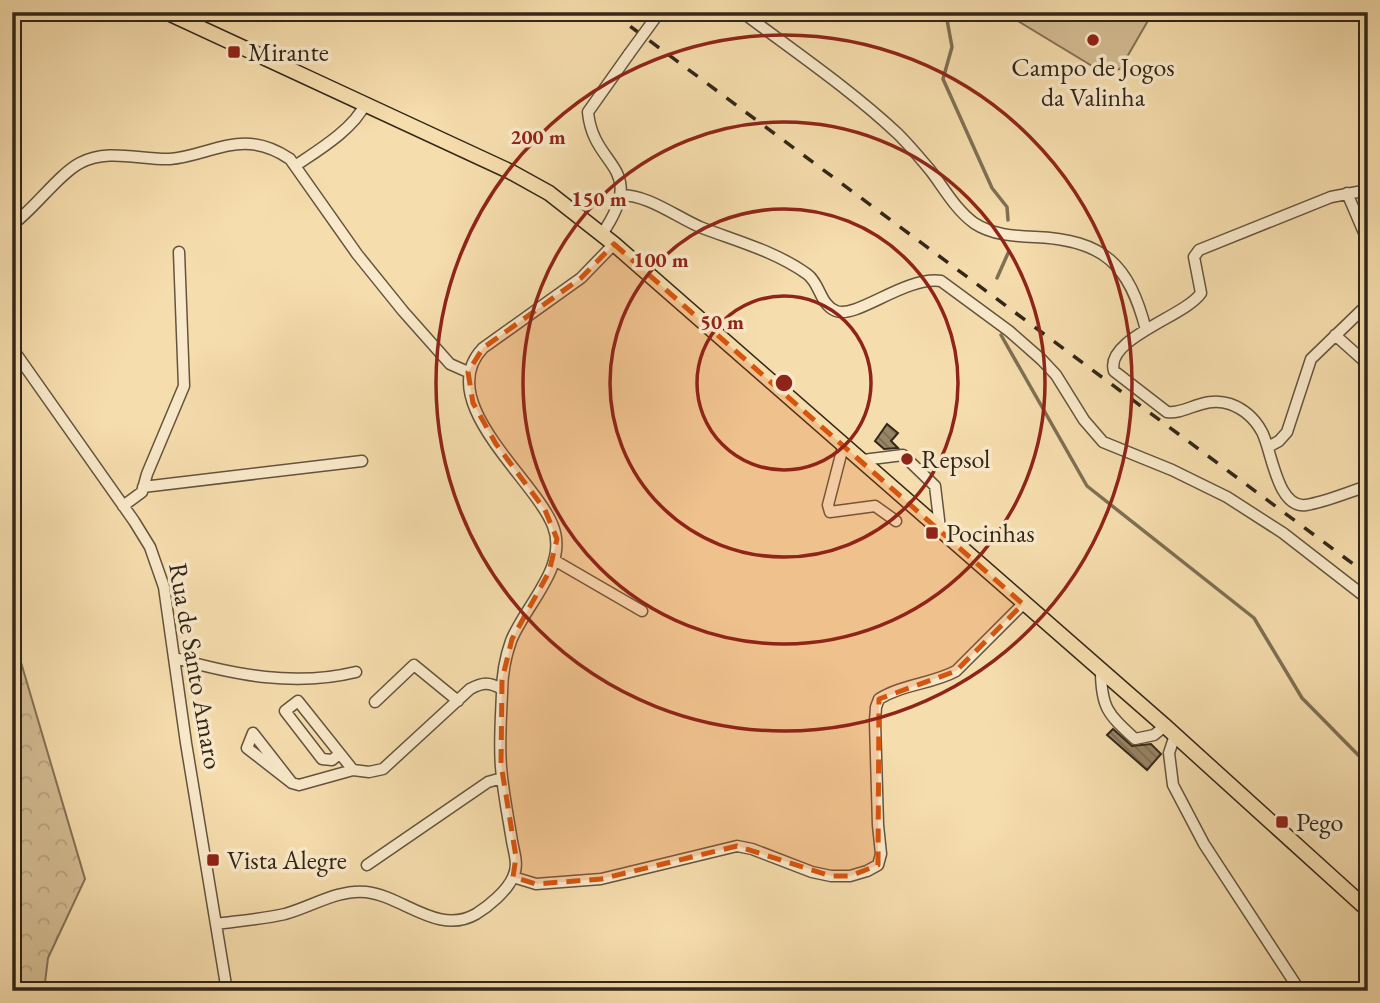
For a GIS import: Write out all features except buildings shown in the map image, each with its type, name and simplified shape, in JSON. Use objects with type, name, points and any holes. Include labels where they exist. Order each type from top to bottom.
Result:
[{"type":"main road","points":[[166,12],[511,172],[549,193],[614,244],[844,443],[1368,910]]},
{"type":"street","points":[[742,12],[846,90],[899,135],[963,214],[976,224],[990,231],[1012,236],[1056,238],[1095,248],[1114,263],[1133,290],[1146,330]]},
{"type":"street","points":[[602,234],[616,212],[621,195],[620,180],[589,123],[588,112],[658,15]]},
{"type":"street","points":[[295,166],[326,145],[362,111],[365,104]]},
{"type":"street","points":[[12,225],[74,166],[92,158],[122,155],[171,159],[249,144],[279,152],[295,166],[356,254],[403,311],[450,364],[468,372]]},
{"type":"street","points":[[1368,190],[1331,197],[1199,250],[1194,257],[1201,293],[1196,301],[1146,330],[1118,350],[1113,357],[1114,370],[1167,412],[1173,413],[1215,402],[1228,403],[1241,410],[1252,419],[1268,447],[1278,482],[1289,500],[1303,506],[1368,486]]},
{"type":"street","points":[[1347,193],[1368,242]]},
{"type":"street","points":[[621,195],[635,195],[701,227],[757,247],[803,271],[817,284],[830,308],[838,312],[849,312],[897,289],[917,283],[941,281],[1009,331],[1042,360],[1084,420],[1103,442],[1172,470],[1227,497],[1283,533],[1368,599]]},
{"type":"street","points":[[216,924],[286,913],[352,892],[367,892],[440,920],[456,921],[474,916],[486,907],[513,877],[516,857],[502,778],[502,689],[506,656],[512,639],[557,554],[557,539],[545,510],[487,430],[473,403],[468,372],[474,358],[483,348],[581,278],[614,244]]},
{"type":"street","points":[[123,506],[142,492],[184,386],[180,253]]},
{"type":"street","points":[[1268,447],[1279,441],[1287,432],[1311,359],[1368,304]]},
{"type":"street","points":[[1335,335],[1363,360],[1368,372]]},
{"type":"street","name":"Rua de Santo Amaro","points":[[12,348],[123,506],[150,547],[159,568],[176,658],[186,743],[227,991]]},
{"type":"street","points":[[844,443],[828,505],[830,512],[875,506],[896,521]]},
{"type":"street","points":[[863,460],[903,455],[935,486],[940,528]]},
{"type":"street","points":[[144,487],[362,461]]},
{"type":"street","points":[[554,560],[642,611]]},
{"type":"street","points":[[513,877],[536,884],[576,883],[631,873],[737,846],[813,872],[850,876],[867,871],[877,864],[881,854],[875,721],[879,699],[904,687],[944,678],[956,671],[1023,604]]},
{"type":"street","points":[[176,658],[214,670],[282,680],[319,679],[356,672]]},
{"type":"street","points":[[375,702],[414,665],[458,701]]},
{"type":"street","points":[[1101,670],[1101,695],[1111,717],[1135,739],[1170,731],[1169,753],[1174,785],[1205,844],[1300,991]]},
{"type":"street","points":[[292,783],[253,733],[247,748],[292,783],[299,785],[352,770],[369,772],[383,769],[480,684],[490,683],[502,689]]},
{"type":"street","points":[[338,755],[332,760],[321,759],[285,711],[298,701],[352,770]]},
{"type":"street","points":[[367,865],[488,782],[502,778]]},
{"type":"highlighted area","points":[[614,244],[1023,604],[956,671],[879,699],[878,865],[850,876],[831,876],[737,846],[601,879],[536,884],[513,877],[516,857],[501,764],[502,680],[512,639],[549,572],[557,539],[545,510],[496,444],[473,403],[468,372],[483,348],[581,278]]},
{"type":"green space","name":"Campo de Jogos da Valinha","points":[[1003,12],[1153,12],[1120,69],[1102,72]]},
{"type":"green space","points":[[12,632],[85,879],[48,958],[44,991],[12,991]]},
{"type":"waterway","points":[[943,12],[946,14],[952,47],[943,79],[992,188],[1007,207],[1008,220]]},
{"type":"waterway","points":[[997,278],[1009,251]]},
{"type":"waterway","points":[[1001,335],[1087,486],[1254,618],[1302,698],[1368,765]]},
{"type":"railway","points":[[611,12],[1368,575]]},
{"type":"place","name":"Campo de Jogos da Valinha","points":[[1093,40]]},
{"type":"place","name":"Mirante","points":[[234,52]]},
{"type":"place","name":"Repsol","points":[[907,459]]},
{"type":"place","name":"Pocinhas","points":[[932,533]]},
{"type":"place","name":"Pego","points":[[1282,822]]},
{"type":"place","name":"Vista Alegre","points":[[213,860]]}]
